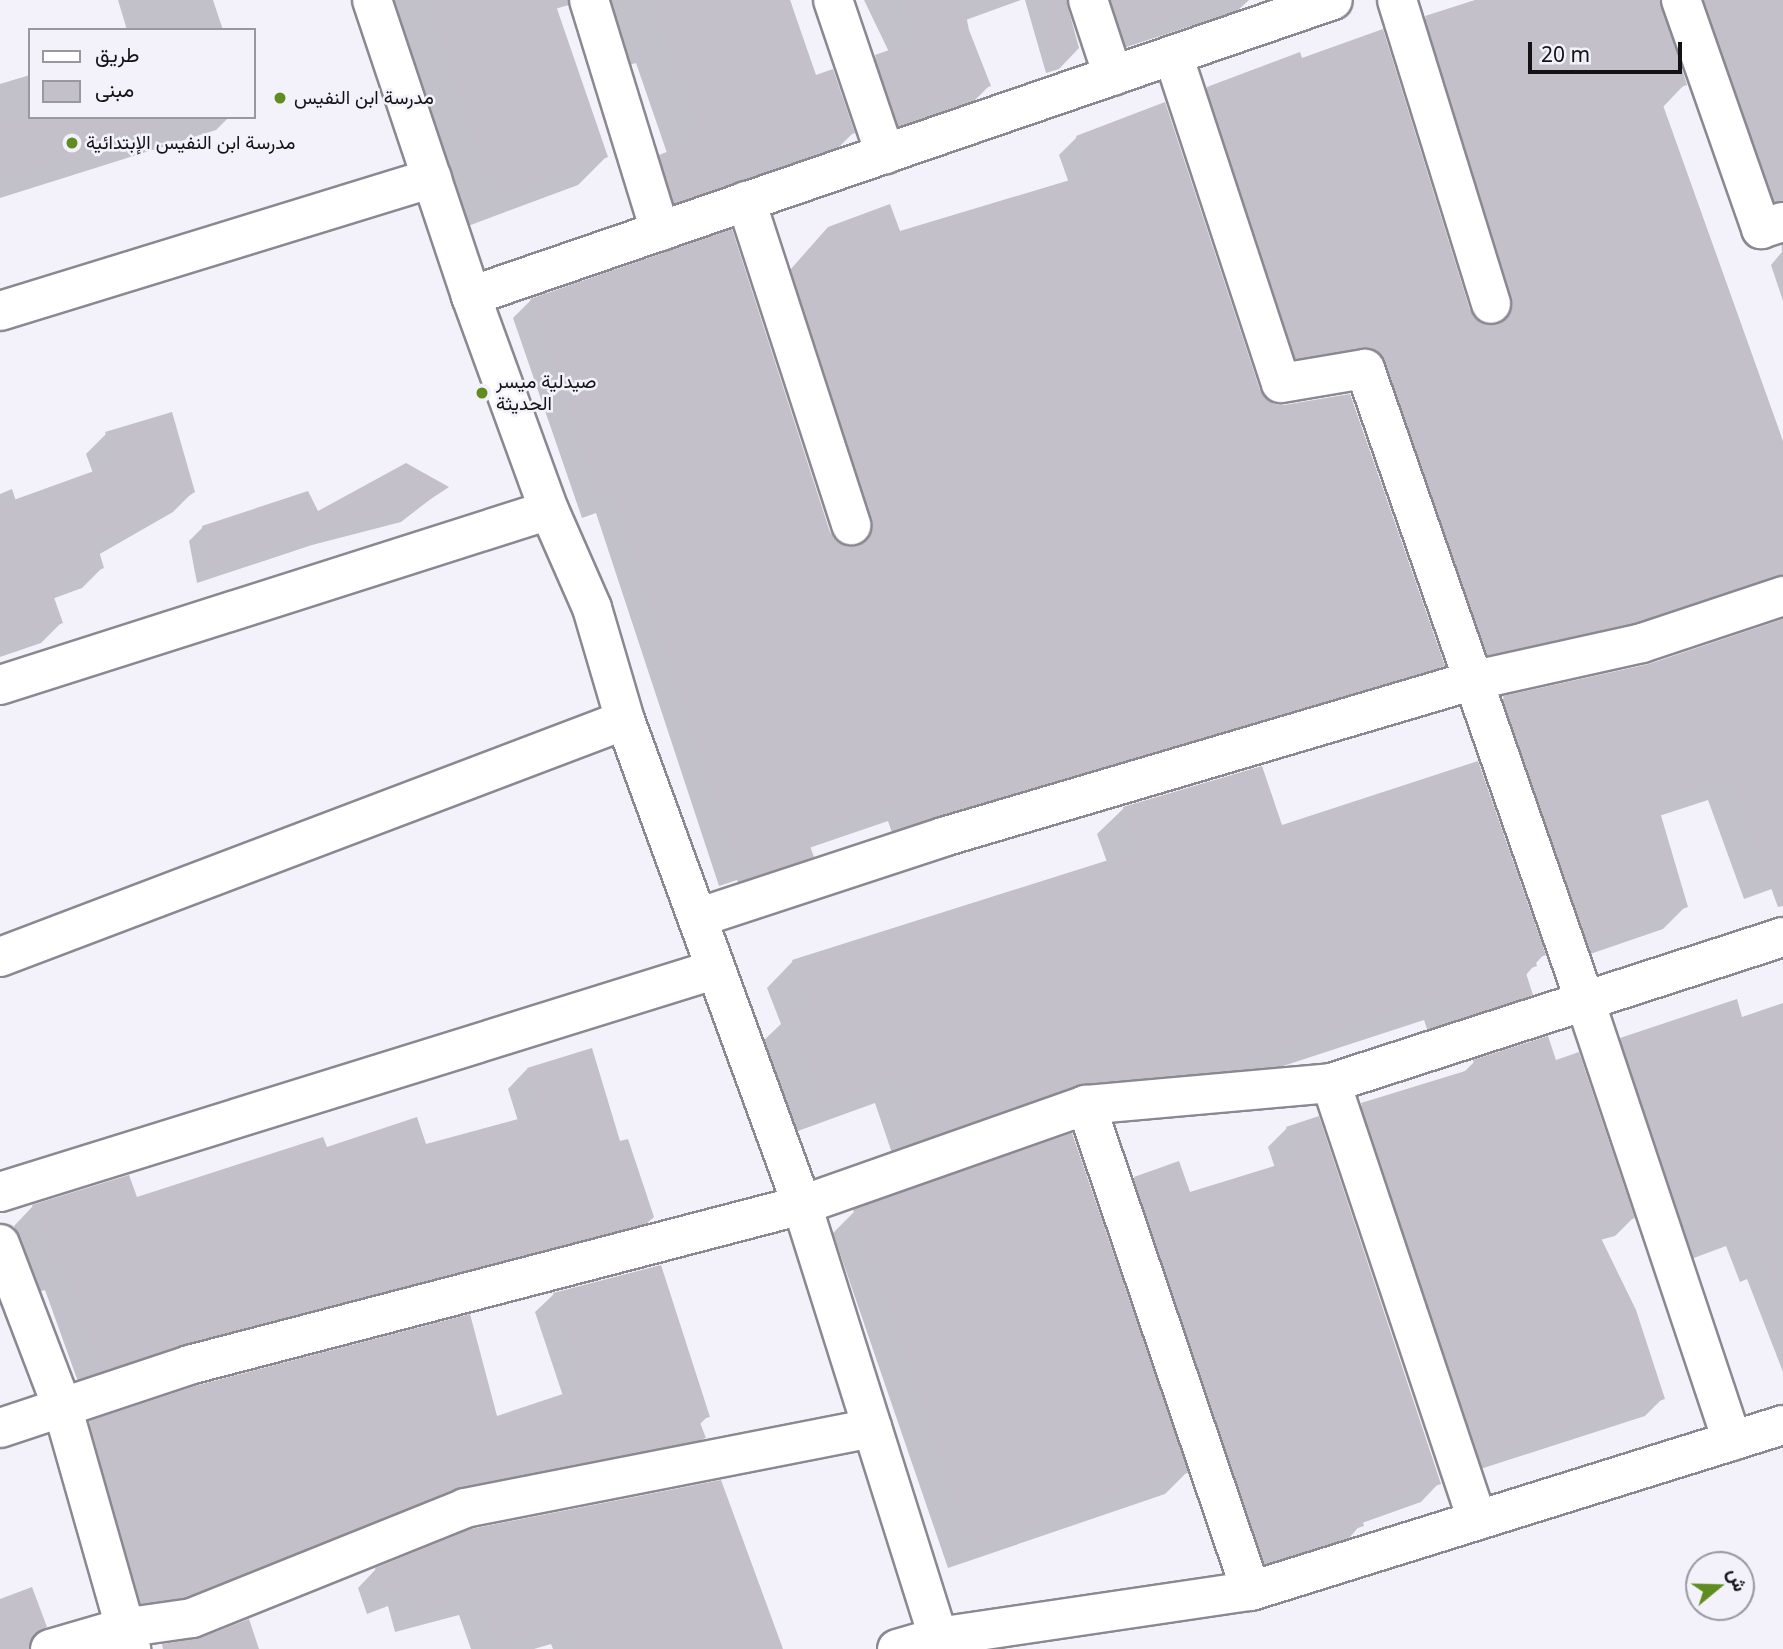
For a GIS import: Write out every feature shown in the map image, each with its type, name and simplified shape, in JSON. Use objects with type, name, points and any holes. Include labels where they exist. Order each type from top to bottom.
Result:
[{"type":"street","points":[[372,0],[471,296],[549,510],[592,608],[625,720],[700,917],[713,970],[802,1205],[940,1643]]},
{"type":"street","points":[[589,0],[660,231]]},
{"type":"street","points":[[833,0],[885,154]]},
{"type":"street","points":[[1088,0],[1113,76]]},
{"type":"street","points":[[1397,0],[1491,304]]},
{"type":"street","points":[[1681,0],[1761,229],[1783,222]]},
{"type":"street","points":[[471,296],[1326,1]]},
{"type":"street","points":[[1173,55],[1281,383],[1365,369],[1471,681],[1585,1001],[1732,1441]]},
{"type":"street","points":[[0,311],[432,178]]},
{"type":"street","points":[[746,201],[852,525]]},
{"type":"street","points":[[0,685],[549,510]]},
{"type":"street","points":[[700,917],[943,837],[1471,681],[1642,643],[1783,596]]},
{"type":"street","points":[[0,957],[625,720]]},
{"type":"street","points":[[0,1428],[188,1365],[802,1205],[1086,1105],[1331,1083],[1783,937]]},
{"type":"street","points":[[0,1192],[713,970]]},
{"type":"street","points":[[1331,1083],[1477,1520]]},
{"type":"street","points":[[1086,1105],[1251,1591]]},
{"type":"street","points":[[0,1244],[62,1406],[127,1638]]},
{"type":"street","points":[[897,1649],[1251,1591],[1783,1425]]},
{"type":"street","points":[[50,1649],[127,1638],[192,1618],[465,1508],[872,1427]]},
{"type":"building","points":[[426,0],[554,0],[608,157],[496,199]]},
{"type":"building","points":[[652,0],[790,0],[816,75],[833,69],[855,133],[733,175],[735,182],[674,203],[659,155],[700,139]]},
{"type":"building","points":[[905,0],[963,0],[969,30],[991,86],[896,119],[875,55],[912,42]]},
{"type":"building","points":[[1051,0],[1067,0],[1067,56],[1051,56]]},
{"type":"building","points":[[1111,0],[1205,0],[1206,9],[1123,36]]},
{"type":"building","points":[[1475,0],[1660,0],[1687,85],[1659,94],[1783,441],[1783,575],[1636,622],[1488,655],[1381,354],[1362,347],[1296,358],[1207,87],[1300,52],[1302,58],[1383,29],[1470,310],[1486,325],[1498,325],[1512,309],[1512,298],[1425,16]]},
{"type":"building","points":[[1704,0],[1783,0],[1783,192],[1776,193]]},
{"type":"building","points":[[1165,102],[1260,390],[1274,404],[1284,405],[1350,394],[1445,666],[913,824],[906,804],[807,838],[814,857],[760,874],[755,863],[737,869],[614,496],[600,501],[530,299],[732,229],[830,532],[837,542],[857,546],[868,539],[872,518],[791,269],[828,227],[890,204],[900,231],[1090,174],[1076,136]]},
{"type":"building","name":"مدرسة ابن النفيس الإبتدائية","points":[[0,117],[167,119],[168,127],[0,179]]},
{"type":"building","points":[[172,412],[195,492],[126,534],[96,541],[104,568],[51,589],[63,623],[0,645],[0,505],[116,463],[105,432]]},
{"type":"building","points":[[406,463],[449,487],[417,508],[327,531],[211,570],[202,526],[308,491],[318,511]]},
{"type":"building","points":[[1783,619],[1783,906],[1778,907],[1731,779],[1657,802],[1688,907],[1587,941],[1503,696],[1649,664]]},
{"type":"building","points":[[1478,761],[1546,955],[1535,959],[1537,966],[1525,970],[1533,995],[1458,1019],[1450,995],[1216,1071],[1079,1084],[922,1140],[901,1078],[821,1107],[788,1015],[810,1006],[792,960],[1137,851],[1123,807],[1262,766],[1282,825]]},
{"type":"building","points":[[1737,999],[1742,1017],[1783,1003],[1780,1304],[1749,1224],[1706,1240],[1692,1200],[1676,1205],[1620,1038]]},
{"type":"building","points":[[1548,1036],[1556,1060],[1579,1052],[1635,1218],[1597,1230],[1636,1310],[1665,1399],[1480,1459],[1361,1103],[1475,1068],[1473,1060]]},
{"type":"building","points":[[592,1048],[620,1141],[628,1139],[654,1217],[647,1223],[183,1344],[100,1372],[64,1272],[57,1274],[32,1205],[129,1175],[137,1197],[323,1137],[327,1147],[417,1117],[426,1144],[540,1113],[527,1068]]},
{"type":"building","points":[[1319,1116],[1441,1484],[1360,1512],[1364,1526],[1263,1558],[1134,1177],[1179,1161],[1190,1192],[1297,1159],[1286,1127]]},
{"type":"building","points":[[1072,1133],[1189,1472],[970,1548],[853,1209]]},
{"type":"building","points":[[661,1265],[710,1417],[699,1420],[706,1438],[461,1487],[306,1548],[233,1571],[235,1577],[186,1597],[147,1602],[89,1421],[195,1386],[470,1314],[497,1416],[584,1387],[553,1293]]},
{"type":"building","points":[[721,1480],[783,1649],[577,1649],[569,1627],[494,1649],[478,1598],[413,1615],[406,1589],[386,1596],[375,1568],[471,1529]]},
{"type":"building","points":[[32,1587],[47,1627],[34,1634],[29,1649],[0,1649],[0,1599]]},
{"type":"building","points":[[249,1619],[259,1649],[163,1649],[162,1644],[200,1638]]},
{"type":"place","name":"مدرسة ابن النفيس","points":[[280,98]]},
{"type":"place","name":"مدرسة ابن النفيس الإبتدائية","points":[[72,143]]},
{"type":"place","name":"صيدلية ميسر الحديثة","points":[[482,393]]}]
